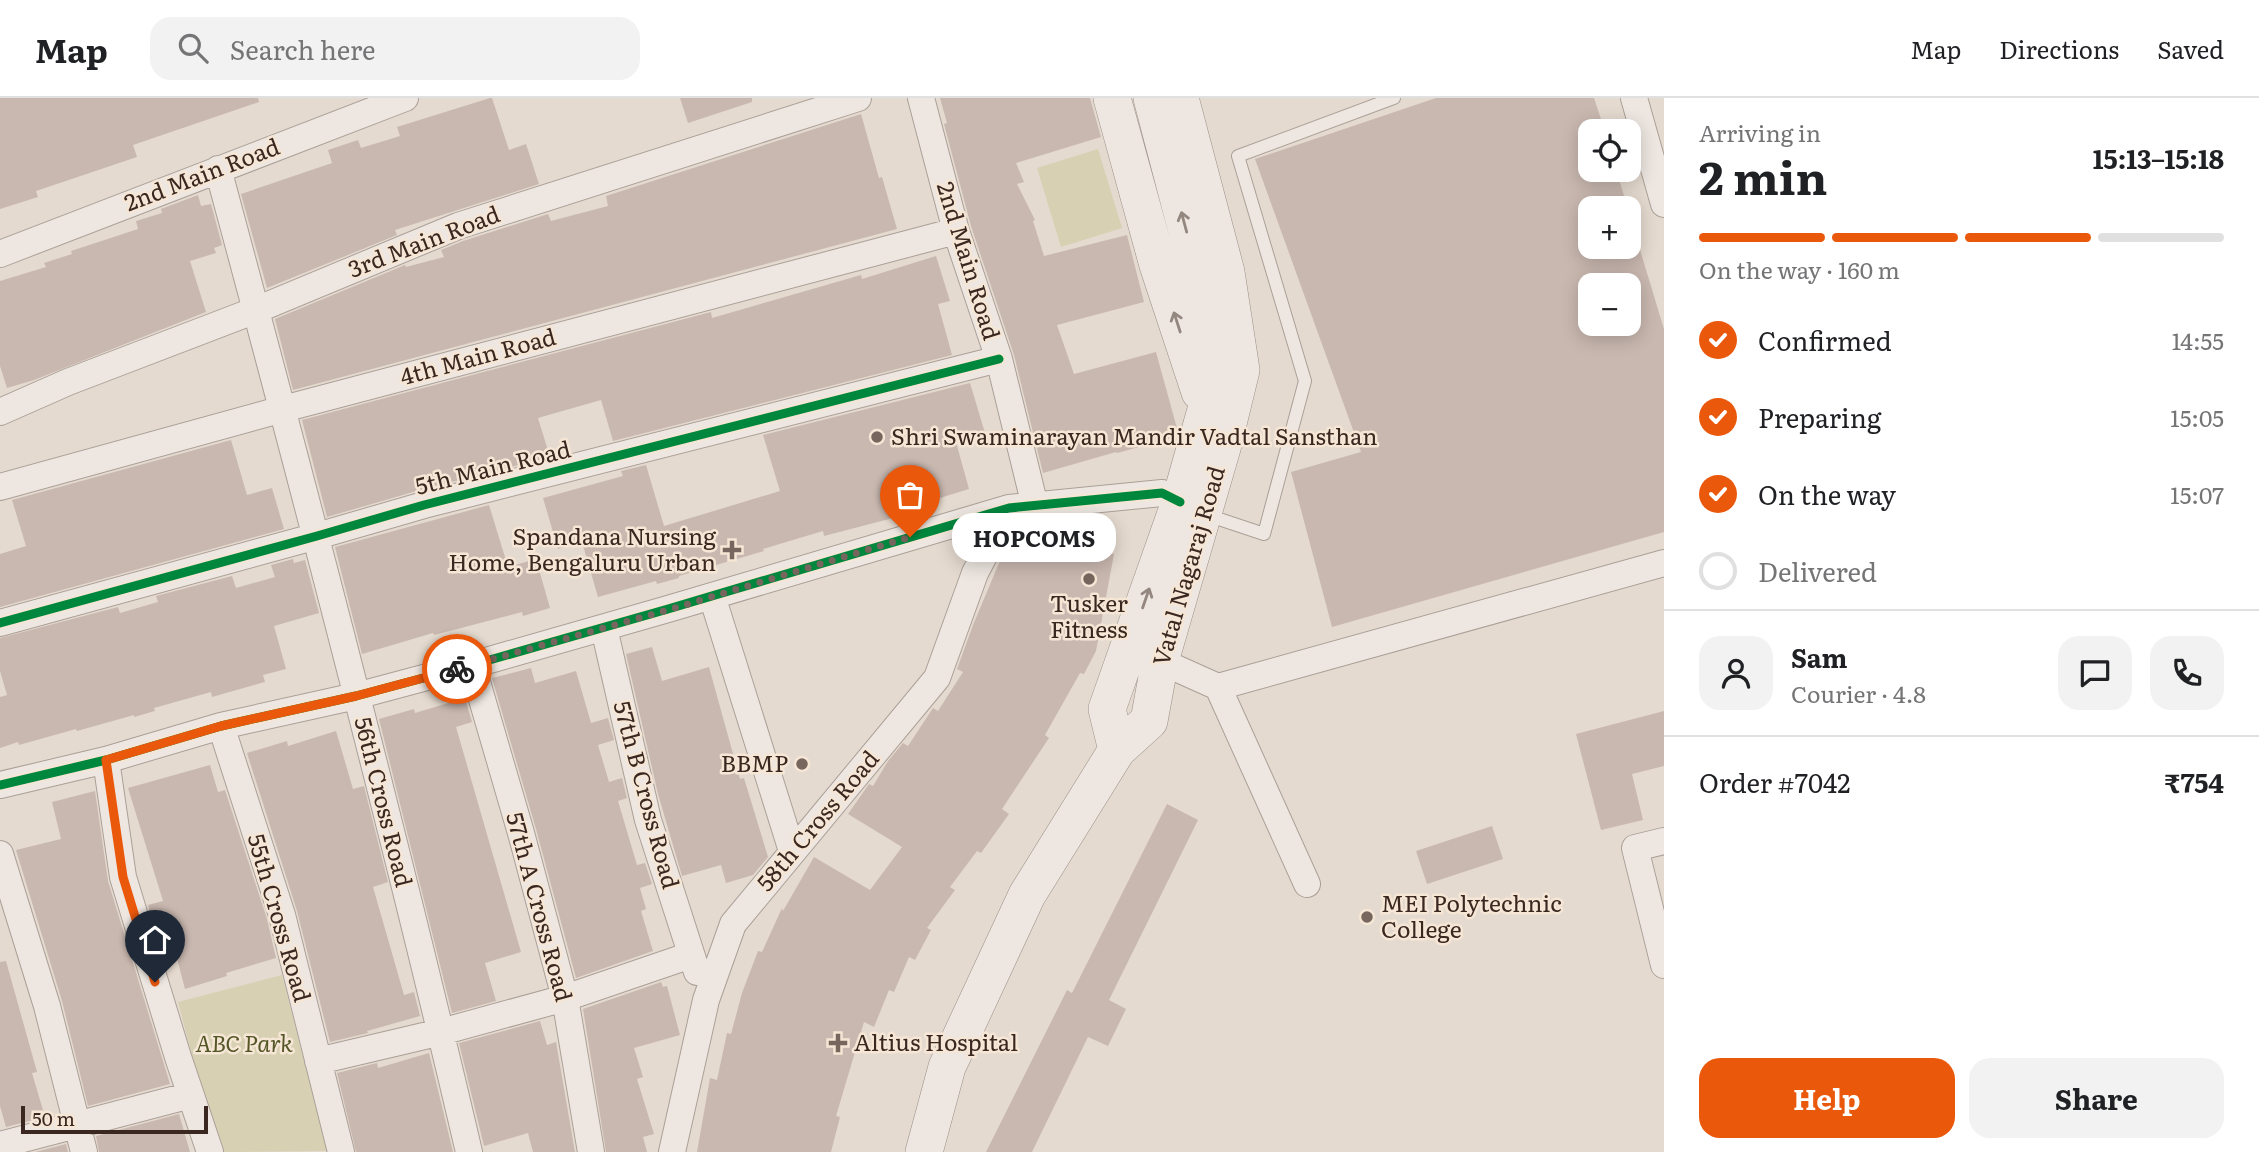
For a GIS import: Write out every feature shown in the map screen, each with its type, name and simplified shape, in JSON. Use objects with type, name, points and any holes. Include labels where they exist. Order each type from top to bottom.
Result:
[{"type":"main road","points":[[1112,98],[1158,265],[1206,410]]},
{"type":"main road","name":"Vatal Nagaraj Road","points":[[924,1152],[947,1068],[1027,895],[1117,750],[1149,721],[1191,508],[1206,410],[1211,351],[1196,265],[1152,98]]},
{"type":"main road","name":"Vatal Nagaraj Road","points":[[1117,750],[1107,709],[1191,508],[1222,448],[1241,370],[1226,272],[1180,98]]},
{"type":"street","name":"2nd Main Road","points":[[0,254],[405,98]]},
{"type":"street","name":"3rd Main Road","points":[[0,412],[68,382],[256,310],[458,226],[858,98]]},
{"type":"street","name":"2nd Main Road","points":[[921,98],[956,231],[999,359],[1035,506]]},
{"type":"street","points":[[1634,98],[1664,204]]},
{"type":"street","name":"56th Cross Road","points":[[218,169],[317,536],[469,1152]]},
{"type":"street","name":"4th Main Road","points":[[0,486],[956,231]]},
{"type":"street","name":"5th Main Road","points":[[0,623],[424,505],[999,359]]},
{"type":"street","points":[[0,785],[106,760],[221,726],[356,696],[472,665],[1009,508],[1162,493],[1191,508]]},
{"type":"street","name":"58th Cross Road","points":[[672,1152],[706,1000],[733,924],[937,678],[975,573],[1009,508]]},
{"type":"street","points":[[1160,661],[1219,687],[1664,563]]},
{"type":"street","points":[[712,596],[792,851]]},
{"type":"street","name":"57th B Cross Road","points":[[604,628],[648,820],[706,1000]]},
{"type":"street","name":"57th A Cross Road","points":[[472,665],[565,998],[591,1152]]},
{"type":"street","points":[[1219,687],[1307,884]]},
{"type":"street","name":"55th Cross Road","points":[[221,726],[282,915],[341,1152]]},
{"type":"street","points":[[106,760],[123,877],[210,1152]]},
{"type":"street","points":[[1664,841],[1635,848],[1656,901],[1664,965]]},
{"type":"street","points":[[0,854],[47,1006],[84,1152]]},
{"type":"street","points":[[318,1061],[441,1032],[565,998],[691,955]]},
{"type":"street","points":[[0,1145],[191,1095]]},
{"type":"lane","points":[[1191,508],[1264,534],[1306,381],[1238,156],[1394,98]]},
{"type":"green space","points":[[1098,149],[1122,228],[1061,247],[1037,168]]},
{"type":"green space","name":"ABC Park","points":[[282,975],[327,1151],[217,1152],[178,1002]]},
{"type":"building","points":[[0,98],[258,98],[259,102],[133,145],[137,157],[36,191],[38,197],[0,209]]},
{"type":"building","points":[[490,98],[509,150],[526,144],[539,184],[395,230],[397,235],[267,288],[241,194],[332,163],[328,150],[358,140],[361,148],[400,136],[397,127]]},
{"type":"building","points":[[680,98],[752,98],[752,102],[688,123]]},
{"type":"building","points":[[940,98],[1090,98],[1101,137],[1016,163],[1024,182],[1017,184],[1035,220],[1033,221],[1044,256],[1127,235],[1144,302],[1057,325],[1074,374],[1156,352],[1178,432],[1176,437],[1043,473],[1014,355],[971,226],[944,124],[947,123]]},
{"type":"building","points":[[1436,98],[1594,98],[1601,119],[1578,119],[1578,182],[1620,182],[1624,196],[1578,196],[1578,259],[1641,259],[1641,253],[1664,329],[1664,532],[1332,627],[1291,472],[1361,452],[1255,159]]},
{"type":"building","points":[[861,114],[897,229],[293,390],[275,319],[405,265],[406,267],[444,257],[441,250],[463,241],[548,214],[551,221],[608,206],[606,196]]},
{"type":"building","points":[[198,195],[201,206],[211,204],[222,245],[214,248],[216,253],[190,261],[206,312],[34,380],[7,388],[0,366],[0,281],[46,267],[44,263],[72,254],[71,251],[138,229],[136,221],[162,213],[161,209]]},
{"type":"building","points":[[936,256],[950,301],[938,304],[952,355],[613,441],[601,400],[538,418],[550,457],[327,517],[302,420],[711,312],[712,318],[861,275],[862,279]]},
{"type":"building","points":[[970,383],[985,433],[956,442],[969,489],[914,506],[916,512],[824,536],[823,531],[679,578],[657,584],[656,581],[598,597],[582,542],[558,549],[543,498],[623,476],[621,471],[646,465],[664,526],[780,491],[763,435]]},
{"type":"building","points":[[231,440],[247,495],[272,488],[284,529],[0,607],[0,554],[26,546],[12,500]]},
{"type":"building","points":[[489,505],[508,567],[536,559],[550,608],[523,616],[522,612],[434,635],[433,633],[362,654],[335,547]]},
{"type":"building","points":[[1015,531],[1061,550],[1062,544],[1114,554],[1096,651],[1084,674],[1080,673],[1045,735],[1049,738],[1002,809],[1009,814],[981,853],[977,851],[950,887],[955,890],[927,928],[931,930],[915,960],[909,957],[894,992],[889,990],[874,1027],[864,1022],[836,1116],[840,1117],[831,1152],[697,1152],[710,1078],[717,1080],[727,1033],[731,1034],[742,993],[758,951],[762,952],[782,908],[783,911],[814,857],[870,890],[902,847],[848,814],[869,784],[873,786],[903,743],[908,746],[933,708],[938,711],[963,672],[957,669],[973,625]]},
{"type":"building","points":[[293,559],[294,563],[305,560],[319,613],[274,626],[286,669],[263,675],[265,682],[212,697],[211,692],[154,708],[155,711],[134,717],[0,748],[0,697],[7,695],[0,671],[0,638],[118,607],[120,613],[158,602],[156,596],[232,576],[236,588],[275,577],[271,565]]},
{"type":"building","points":[[652,647],[662,681],[709,667],[740,779],[744,778],[768,857],[753,875],[726,883],[721,865],[682,876],[658,794],[626,654]]},
{"type":"building","points":[[531,668],[535,683],[576,671],[591,723],[608,718],[614,740],[598,745],[609,782],[622,778],[627,798],[618,801],[637,865],[645,863],[652,884],[640,888],[646,909],[641,911],[653,951],[576,978],[492,678]]},
{"type":"building","points":[[465,698],[472,722],[456,727],[521,952],[485,963],[496,1001],[452,1013],[379,719],[414,709],[415,713]]},
{"type":"building","points":[[1664,711],[1664,766],[1632,774],[1643,820],[1601,830],[1576,734]]},
{"type":"building","points":[[336,731],[353,789],[364,786],[388,882],[373,887],[404,995],[414,992],[420,1016],[330,1042],[297,911],[247,753],[287,741],[288,746]]},
{"type":"building","points":[[210,765],[218,792],[225,790],[267,919],[276,958],[185,989],[175,951],[163,954],[148,905],[163,901],[128,788]]},
{"type":"building","points":[[95,791],[108,881],[170,1084],[88,1106],[62,1001],[16,850],[61,839],[52,802]]},
{"type":"building","points":[[1167,804],[1198,820],[1109,1000],[1126,1009],[1108,1046],[1088,1037],[1032,1152],[986,1152],[1067,990],[1072,993]]},
{"type":"building","points":[[1492,826],[1503,859],[1427,884],[1416,851]]},
{"type":"building","points":[[6,961],[37,1072],[32,1073],[45,1117],[6,1127],[0,1106],[0,962]]},
{"type":"building","points":[[661,982],[663,987],[667,986],[680,1035],[634,1048],[643,1077],[637,1079],[654,1134],[643,1137],[647,1152],[606,1152],[583,1009]]},
{"type":"building","points":[[540,1021],[547,1045],[556,1042],[575,1152],[533,1152],[528,1133],[484,1146],[459,1043]]},
{"type":"building","points":[[429,1053],[453,1152],[356,1152],[337,1073],[377,1063],[378,1068]]},
{"type":"building","points":[[179,1114],[190,1152],[99,1152],[96,1136]]},
{"type":"building","points":[[66,1144],[68,1152],[35,1152]]},
{"type":"cycle path","points":[[0,623],[424,505],[999,359]]},
{"type":"cycle path","points":[[0,785],[106,760],[221,726],[356,696],[472,665],[1009,508],[1162,493],[1180,502]]},
{"type":"way so far","points":[[457,669],[668,610],[910,537]]},
{"type":"place","name":"Shri Swaminarayan Mandir Vadtal Sansthan","points":[[877,437]]},
{"type":"place","name":"HOPCOMS","points":[[910,537]]},
{"type":"place","name":"Spandana Nursing Home, Bengaluru Urban","points":[[732,550]]},
{"type":"place","name":"Tusker Fitness","points":[[1089,579]]},
{"type":"place","name":"BBMP","points":[[802,764]]},
{"type":"place","name":"MEI Polytechnic College","points":[[1367,917]]},
{"type":"place","name":"Altius Hospital","points":[[838,1043]]},
{"type":"route","points":[[155,982],[123,877],[106,760],[221,726],[356,696],[457,669]]}]
